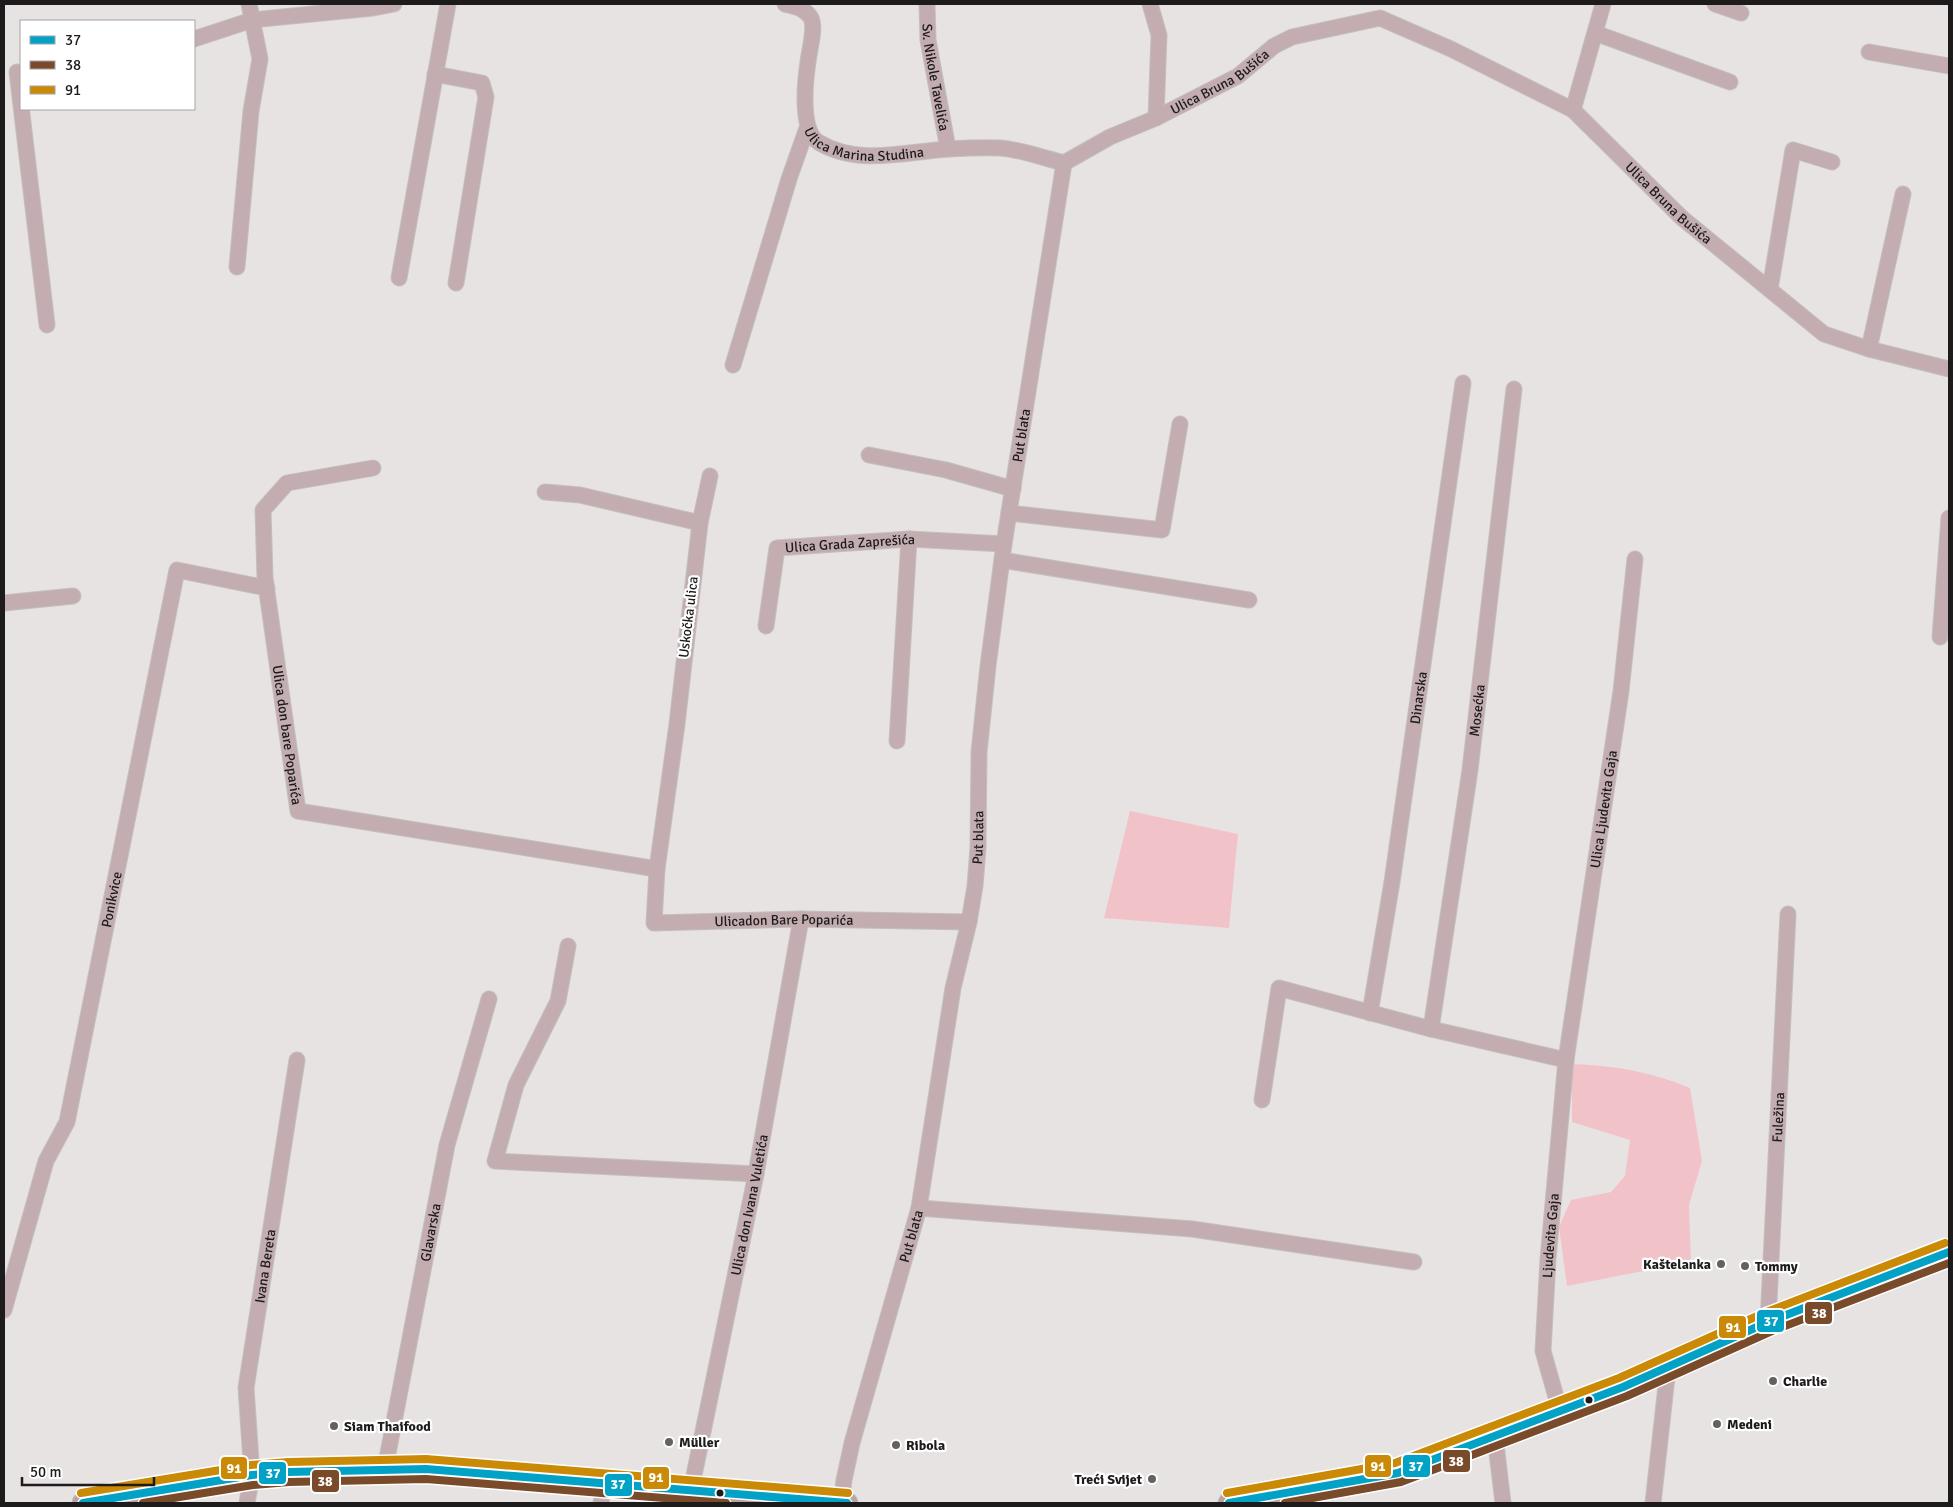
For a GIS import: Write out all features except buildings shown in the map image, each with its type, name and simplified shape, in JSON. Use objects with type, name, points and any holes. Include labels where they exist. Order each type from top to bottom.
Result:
[{"type":"main road","points":[[1235,1503],[1398,1473],[1530,1424],[1668,1368],[1768,1322],[1949,1252]]},
{"type":"main road","points":[[83,1503],[142,1499],[252,1475],[288,1472],[426,1468],[603,1493],[691,1490],[746,1499],[847,1503]]},
{"type":"street","points":[[237,267],[251,111],[260,59],[249,4]]},
{"type":"street","points":[[195,39],[252,20],[394,4]]},
{"type":"street","points":[[399,278],[448,4]]},
{"type":"street","name":"Ulica Marina Studina","points":[[785,4],[804,9],[812,19],[812,38],[807,63],[806,100],[807,128],[816,141],[834,149],[866,156],[948,149],[1002,148],[1064,163]]},
{"type":"street","name":"Sv. Nikole Tavelića","points":[[928,4],[928,40],[948,149]]},
{"type":"street","points":[[1150,4],[1159,35],[1156,118]]},
{"type":"street","points":[[1573,110],[1603,4]]},
{"type":"street","points":[[1714,4],[1741,13]]},
{"type":"street","name":"Ulica Bruna Bušića","points":[[1064,163],[1110,137],[1156,118],[1238,76],[1274,46],[1292,37],[1381,11],[1451,49],[1573,110],[1682,218],[1824,334],[1869,349],[1949,369]]},
{"type":"street","points":[[1595,33],[1730,82]]},
{"type":"street","points":[[1869,52],[1949,66]]},
{"type":"street","points":[[14,72],[46,325]]},
{"type":"street","points":[[435,74],[482,84],[486,97],[456,283]]},
{"type":"street","points":[[733,365],[789,179],[807,128]]},
{"type":"street","points":[[1770,289],[1793,150],[1832,162]]},
{"type":"street","name":"Put blata","points":[[831,1503],[844,1480],[852,1443],[919,1208],[953,988],[969,922],[975,886],[978,848],[980,742],[988,666],[1004,544],[1064,163]]},
{"type":"street","points":[[1869,349],[1903,194]]},
{"type":"street","name":"Dinarska","points":[[1370,1014],[1392,882],[1463,383]]},
{"type":"street","name":"Mosećka","points":[[1431,1029],[1470,770],[1514,390]]},
{"type":"street","points":[[1009,513],[1162,530],[1180,424]]},
{"type":"street","points":[[870,455],[946,470],[1013,490]]},
{"type":"street","name":"Ulica don bare Poparića","points":[[373,468],[287,483],[263,510],[267,588],[298,811],[657,869]]},
{"type":"street","name":"Uskočka ulica","points":[[657,869],[677,724],[700,523],[710,476]]},
{"type":"street","points":[[545,492],[580,495],[700,523]]},
{"type":"street","points":[[1940,637],[1949,518]]},
{"type":"street","points":[[896,741],[909,539]]},
{"type":"street","name":"Ulica Grada Zaprešića","points":[[766,626],[776,548],[909,539],[1004,544]]},
{"type":"street","name":"Ulica Ljudevita Gaja","points":[[1566,1060],[1621,691],[1635,559]]},
{"type":"street","points":[[1002,560],[1249,600]]},
{"type":"street","name":"Ponikvice","points":[[4,1310],[46,1161],[67,1122],[178,570],[267,588]]},
{"type":"street","points":[[4,603],[73,596]]},
{"type":"street","name":"Ulicadon Bare Poparića","points":[[657,869],[654,923],[801,918],[969,922]]},
{"type":"street","name":"Fuležina","points":[[1768,1322],[1788,914]]},
{"type":"street","name":"Ulica don Ivana Vuletića","points":[[691,1490],[756,1174],[801,918]]},
{"type":"street","points":[[568,946],[558,1002],[516,1085],[495,1162],[756,1174]]},
{"type":"street","points":[[1262,1100],[1279,988],[1370,1014],[1566,1060]]},
{"type":"street","name":"Glavarska","points":[[385,1469],[448,1145],[489,999]]},
{"type":"street","name":"Ivana Bereta","points":[[247,1503],[252,1475],[246,1388],[297,1060]]},
{"type":"street","name":"Ljudevita Gaja","points":[[1560,1411],[1543,1351],[1548,1258],[1566,1060]]},
{"type":"street","points":[[919,1208],[1192,1229],[1414,1262]]},
{"type":"street","points":[[1653,1503],[1668,1368]]},
{"type":"street","points":[[1495,1436],[1503,1503]]},
{"type":"shaded area","points":[[1130,811],[1238,834],[1229,928],[1104,918]]},
{"type":"shaded area","points":[[1572,1064],[1632,1070],[1676,1082],[1690,1088],[1702,1161],[1689,1205],[1691,1264],[1567,1286],[1559,1227],[1571,1200],[1611,1192],[1625,1176],[1630,1140],[1572,1122]]},
{"type":"transit line","name":"91","points":[[1227,1493],[1395,1463],[1619,1378],[1764,1313],[1945,1243]]},
{"type":"transit line","name":"37","points":[[1229,1503],[1398,1473],[1623,1387],[1768,1322],[1949,1252]]},
{"type":"transit line","name":"38","points":[[1285,1503],[1401,1482],[1627,1396],[1772,1331],[1949,1263]]},
{"type":"transit line","name":"91","points":[[81,1493],[251,1465],[288,1462],[426,1459],[848,1493]]},
{"type":"transit line","name":"37","points":[[83,1503],[252,1475],[288,1472],[426,1469],[847,1503]]},
{"type":"transit line","name":"38","points":[[143,1503],[253,1485],[289,1482],[426,1479],[726,1503]]},
{"type":"place","name":"Kaštelanka","points":[[1721,1264]]},
{"type":"place","name":"Tommy","points":[[1745,1266]]},
{"type":"place","name":"Charlie","points":[[1773,1381]]},
{"type":"place","name":"Medeni","points":[[1717,1424]]},
{"type":"place","name":"Siam Thaifood","points":[[334,1426]]},
{"type":"place","name":"Müller","points":[[669,1442]]},
{"type":"place","name":"Ribola","points":[[896,1445]]},
{"type":"place","name":"Treći Svijet","points":[[1152,1479]]}]
